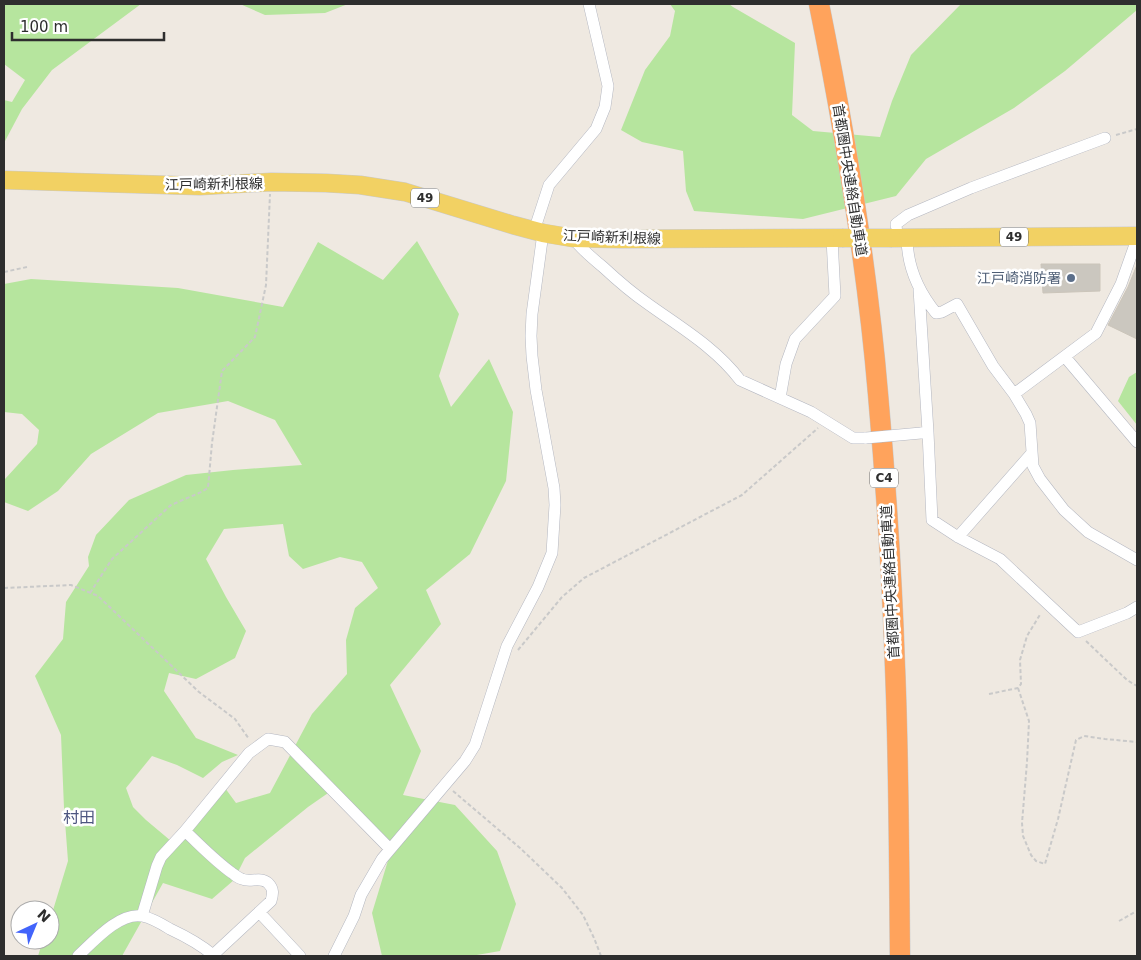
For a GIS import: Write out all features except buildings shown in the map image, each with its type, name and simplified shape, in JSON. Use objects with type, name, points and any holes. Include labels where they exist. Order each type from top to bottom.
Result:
[{"type":"highway","name":"首都圏中央連絡自動車道","points":[[818,4],[842,123],[854,195],[865,270],[878,392],[889,537],[895,668],[900,956]]},
{"type":"main road","name":"江戸崎新利根線","points":[[4,180],[200,186],[271,182],[360,185],[405,192],[538,232],[573,238],[1137,238]]},
{"type":"street","points":[[334,956],[354,916],[361,895],[382,859],[465,761],[475,745],[507,646],[538,587],[552,553],[555,505],[554,488],[536,390],[532,356],[532,314],[538,232],[549,185],[596,129],[605,107],[608,86],[589,4]]},
{"type":"street","points":[[1105,138],[971,188],[908,215],[896,224],[898,237],[908,256],[922,295],[936,313],[942,312],[956,304],[992,366],[1014,394],[1030,422],[1032,466],[1040,479],[1064,510],[1088,532],[1137,560]]},
{"type":"street","points":[[573,238],[580,247],[646,303],[700,340],[740,380],[811,412],[853,438],[925,433]]},
{"type":"street","points":[[780,398],[786,364],[796,339],[836,296],[833,275],[837,238]]},
{"type":"street","points":[[1014,394],[1096,333],[1121,284],[1137,238]]},
{"type":"street","points":[[919,288],[925,433],[932,520],[958,537],[1000,559],[1078,632],[1137,608]]},
{"type":"street","points":[[1065,357],[1137,442]]},
{"type":"street","points":[[958,537],[1032,453]]},
{"type":"street","points":[[142,916],[161,857],[249,753],[268,739],[286,742],[390,849]]},
{"type":"street","points":[[78,956],[103,933],[124,918],[136,916],[142,916],[183,935],[213,955],[271,901],[272,889],[267,882],[261,879],[242,880],[206,852],[184,831]]},
{"type":"street","points":[[258,912],[300,956]]},
{"type":"path","points":[[1105,138],[1137,129]]},
{"type":"path","points":[[90,593],[112,559],[171,505],[208,488],[222,371],[255,337],[266,285],[271,182]]},
{"type":"path","points":[[4,272],[27,267]]},
{"type":"path","points":[[507,646],[517,651],[562,598],[584,578],[742,494],[825,421]]},
{"type":"path","points":[[4,588],[71,585],[98,596],[199,692],[235,719],[255,749]]},
{"type":"path","points":[[989,694],[1018,688],[1021,684],[1020,660],[1027,636],[1046,602]]},
{"type":"path","points":[[1078,632],[1127,680],[1137,686]]},
{"type":"path","points":[[1018,688],[1029,721],[1022,823],[1023,836],[1031,855],[1036,861],[1046,864],[1076,740],[1084,736],[1137,742]]},
{"type":"path","points":[[445,784],[520,848],[562,888],[583,915],[601,956]]},
{"type":"path","points":[[1119,921],[1137,911]]},
{"type":"green space","points":[[4,4],[141,4],[52,70],[22,109],[4,143],[4,100],[12,102],[25,80],[4,64]]},
{"type":"green space","points":[[240,4],[348,4],[325,13],[265,15]]},
{"type":"green space","points":[[670,4],[729,4],[795,43],[792,115],[813,131],[880,137],[892,101],[911,55],[961,4],[1137,4],[1137,10],[1065,71],[1014,108],[926,159],[896,196],[803,219],[694,211],[686,191],[683,151],[642,142],[621,130],[645,70],[670,36],[675,11]]},
{"type":"green space","points":[[417,241],[459,314],[439,376],[451,407],[489,359],[513,412],[506,481],[470,554],[426,590],[441,624],[390,685],[421,751],[403,795],[455,805],[497,851],[516,904],[500,951],[471,956],[382,956],[372,913],[390,854],[331,791],[308,807],[245,858],[234,880],[212,899],[163,883],[122,956],[38,956],[40,950],[60,950],[60,900],[56,900],[68,861],[61,735],[35,676],[63,639],[66,602],[89,566],[88,557],[96,535],[129,500],[186,475],[302,465],[275,420],[228,401],[158,413],[91,454],[58,491],[28,511],[4,502],[5,479],[37,444],[39,430],[22,414],[4,412],[4,284],[31,279],[178,288],[283,307],[318,242],[383,280]],"holes":[[[283,524],[289,556],[303,569],[340,557],[362,562],[378,588],[355,608],[346,640],[347,674],[312,714],[270,793],[236,803],[225,788],[171,841],[133,807],[126,788],[152,756],[177,765],[203,778],[222,762],[238,755],[196,738],[164,691],[169,673],[196,679],[235,658],[246,631],[206,559],[224,529]]]},
{"type":"green space","points":[[1137,372],[1137,425],[1118,401],[1129,377]]},
{"type":"place","name":"江戸崎消防署","points":[[1071,278]]},
{"type":"district","name":"村田","points":[[79,817]]}]
